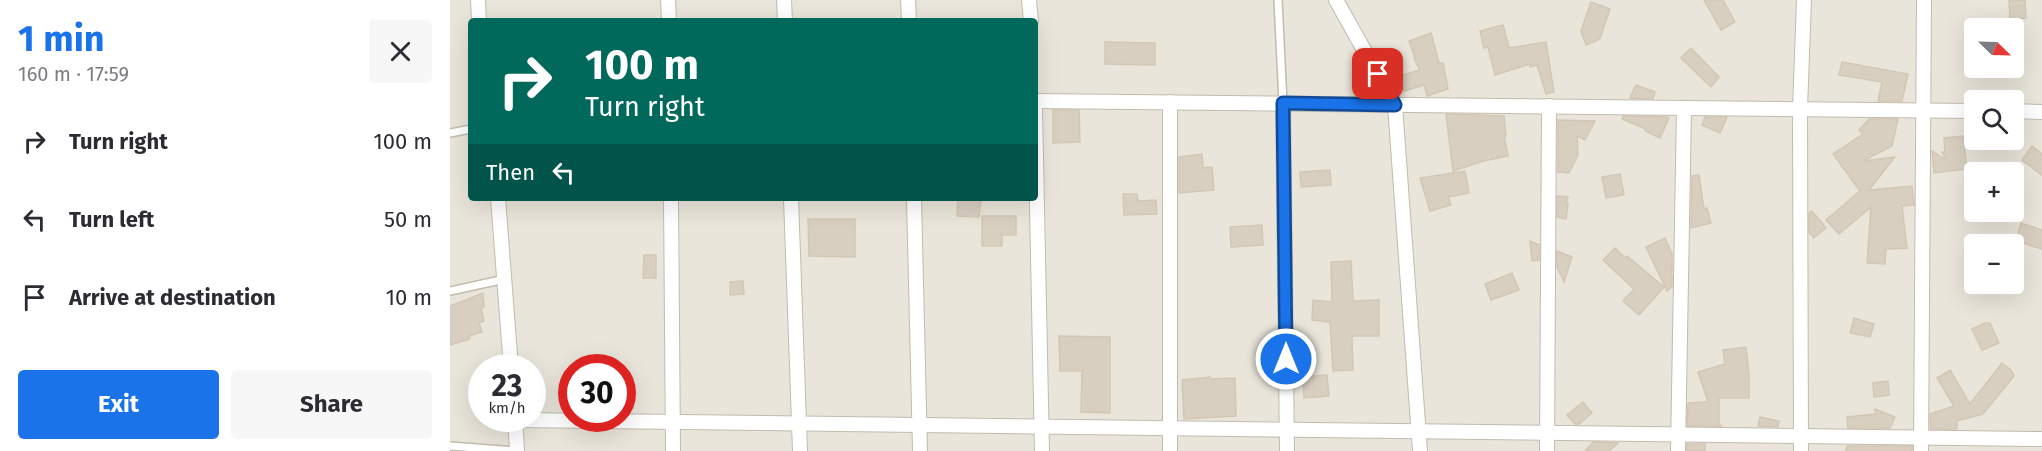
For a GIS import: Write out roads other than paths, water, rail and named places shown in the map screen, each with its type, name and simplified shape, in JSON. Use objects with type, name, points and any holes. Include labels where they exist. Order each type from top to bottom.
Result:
[{"type":"street","points":[[478,0],[479,18]]},
{"type":"street","points":[[668,0],[669,18]]},
{"type":"street","points":[[784,0],[785,18]]},
{"type":"street","points":[[908,0],[909,18]]},
{"type":"street","points":[[1029,0],[1030,18]]},
{"type":"street","points":[[1336,0],[1395,105],[1420,451]]},
{"type":"street","points":[[1801,451],[1800,109],[1804,0]]},
{"type":"street","points":[[1921,444],[1924,0]]},
{"type":"street","points":[[1038,101],[1964,111]]},
{"type":"street","points":[[1170,102],[1170,451]]},
{"type":"street","points":[[1283,103],[1287,451]]},
{"type":"street","points":[[1548,451],[1549,106]]},
{"type":"street","points":[[1678,451],[1684,108]]},
{"type":"street","points":[[2024,111],[2042,112]]},
{"type":"street","points":[[498,201],[510,354]]},
{"type":"street","points":[[671,201],[674,451]]},
{"type":"street","points":[[791,201],[800,451]]},
{"type":"street","points":[[914,201],[921,451]]},
{"type":"street","points":[[1037,201],[1042,451]]},
{"type":"street","points":[[546,420],[1801,436],[1921,444],[2042,439]]},
{"type":"street","points":[[516,432],[517,451]]},
{"type":"lane","points":[[1278,0],[1283,103]]},
{"type":"lane","points":[[450,133],[468,130]]},
{"type":"lane","points":[[450,291],[505,279]]},
{"type":"lane","points":[[450,446],[517,451]]}]
